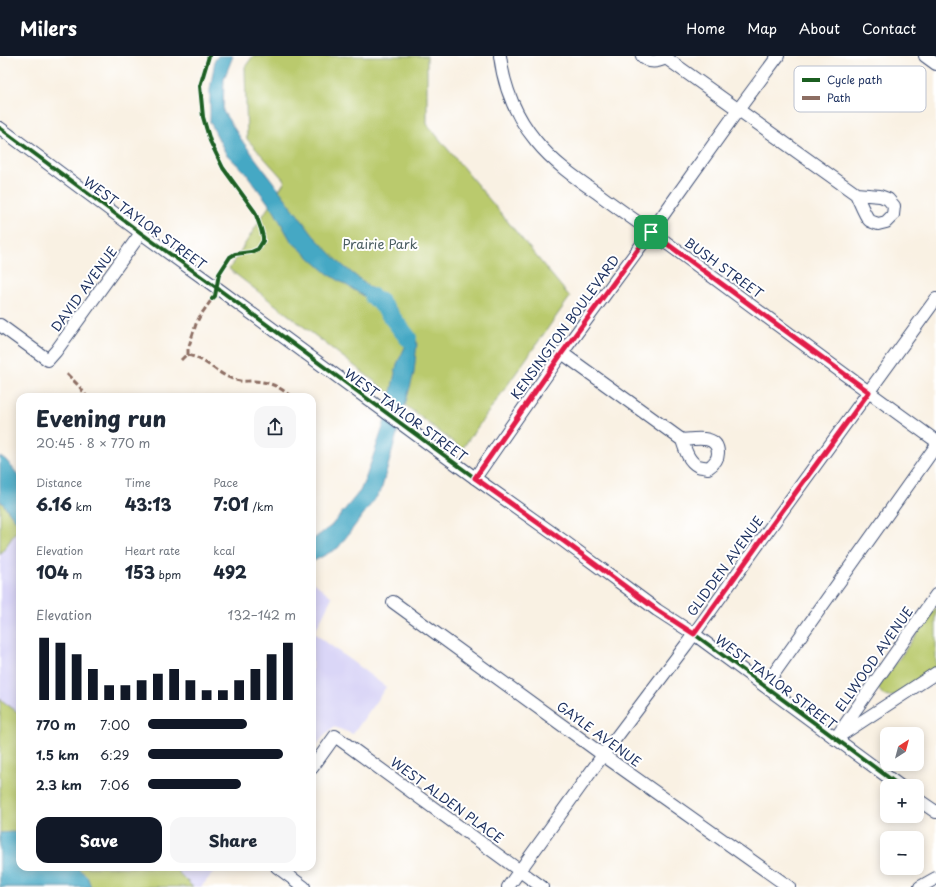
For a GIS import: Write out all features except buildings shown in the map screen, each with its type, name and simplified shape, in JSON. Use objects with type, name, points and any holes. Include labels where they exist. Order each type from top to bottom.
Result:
[{"type":"street","name":"BUSH STREET","points":[[500,56],[504,78],[513,103],[524,126],[537,142],[561,166],[936,441]]},
{"type":"street","points":[[642,56],[645,59],[654,62],[658,62],[666,57],[856,194]]},
{"type":"street","name":"KENSINGTON BOULEVARD","points":[[475,478],[562,353],[778,56]]},
{"type":"street","points":[[924,56],[936,64]]},
{"type":"street","name":"WEST TAYLOR STREET","points":[[0,128],[475,478],[657,610],[694,634],[890,779]]},
{"type":"street","name":"DAVID AVENUE","points":[[0,325],[48,360],[66,338],[141,233]]},
{"type":"street","name":"GLIDDEN AVENUE","points":[[508,887],[603,755],[694,634],[936,299]]},
{"type":"street","points":[[562,353],[682,440]]},
{"type":"street","points":[[765,686],[936,446]]},
{"type":"street","name":"ELLWOOD AVENUE","points":[[835,739],[936,595]]},
{"type":"street","name":"GAYLE AVENUE","points":[[393,602],[603,755],[789,887]]},
{"type":"street","points":[[835,739],[936,674]]},
{"type":"street","name":"WEST ALDEN PLACE","points":[[316,762],[335,736],[542,887]]},
{"type":"street","points":[[924,803],[936,812]]},
{"type":"street","points":[[282,871],[304,887]]},
{"type":"street","points":[[920,887],[936,878]]},
{"type":"shaded area","points":[[16,533],[16,711],[0,699],[0,555]]},
{"type":"shaded area","points":[[316,584],[332,597],[316,629]]},
{"type":"shaded area","points":[[316,634],[386,687],[353,734],[334,727],[316,746]]},
{"type":"shaded area","points":[[177,871],[215,871],[201,887],[193,887]]},
{"type":"green space","name":"Prairie Park","points":[[253,56],[427,56],[427,124],[570,297],[462,449],[229,269],[285,181],[247,139],[245,67]]},
{"type":"green space","points":[[0,500],[16,521],[16,532],[0,555]]},
{"type":"green space","points":[[936,607],[936,670],[895,696],[888,697],[883,695],[878,688]]},
{"type":"green space","points":[[0,699],[16,711],[16,871],[177,871],[193,887],[0,887]]},
{"type":"water","points":[[218,56],[233,56],[224,79],[223,111],[243,142],[313,235],[342,265],[396,308],[417,342],[414,373],[381,491],[338,548],[316,560],[316,537],[331,526],[360,491],[366,477],[384,424],[397,364],[406,345],[392,317],[362,295],[327,273],[291,241],[274,211],[245,172],[226,154],[210,122],[210,90],[215,60]]},
{"type":"water","points":[[0,456],[6,460],[16,472],[16,521],[0,500]]},
{"type":"water","points":[[16,832],[16,871],[81,871],[87,876],[91,887],[0,887],[0,833]]},
{"type":"waterway","points":[[373,297],[380,302],[408,338]]},
{"type":"marked path","points":[[188,355],[188,349],[196,324],[212,299]]},
{"type":"marked path","points":[[181,360],[186,355],[193,356],[229,378],[240,381],[257,381],[268,383],[278,387],[286,393]]},
{"type":"marked path","points":[[67,374],[84,393]]},
{"type":"cycle path","points":[[209,56],[200,86],[203,117],[210,141],[223,168],[255,212],[263,237],[263,241],[258,249],[251,252],[235,254],[230,257],[219,274],[215,296],[212,299]]},
{"type":"cycle path","points":[[0,128],[475,478],[657,610],[694,634],[891,779]]},
{"type":"route","points":[[651,232],[869,392],[694,634],[657,610],[475,478],[562,353],[651,232]]}]
